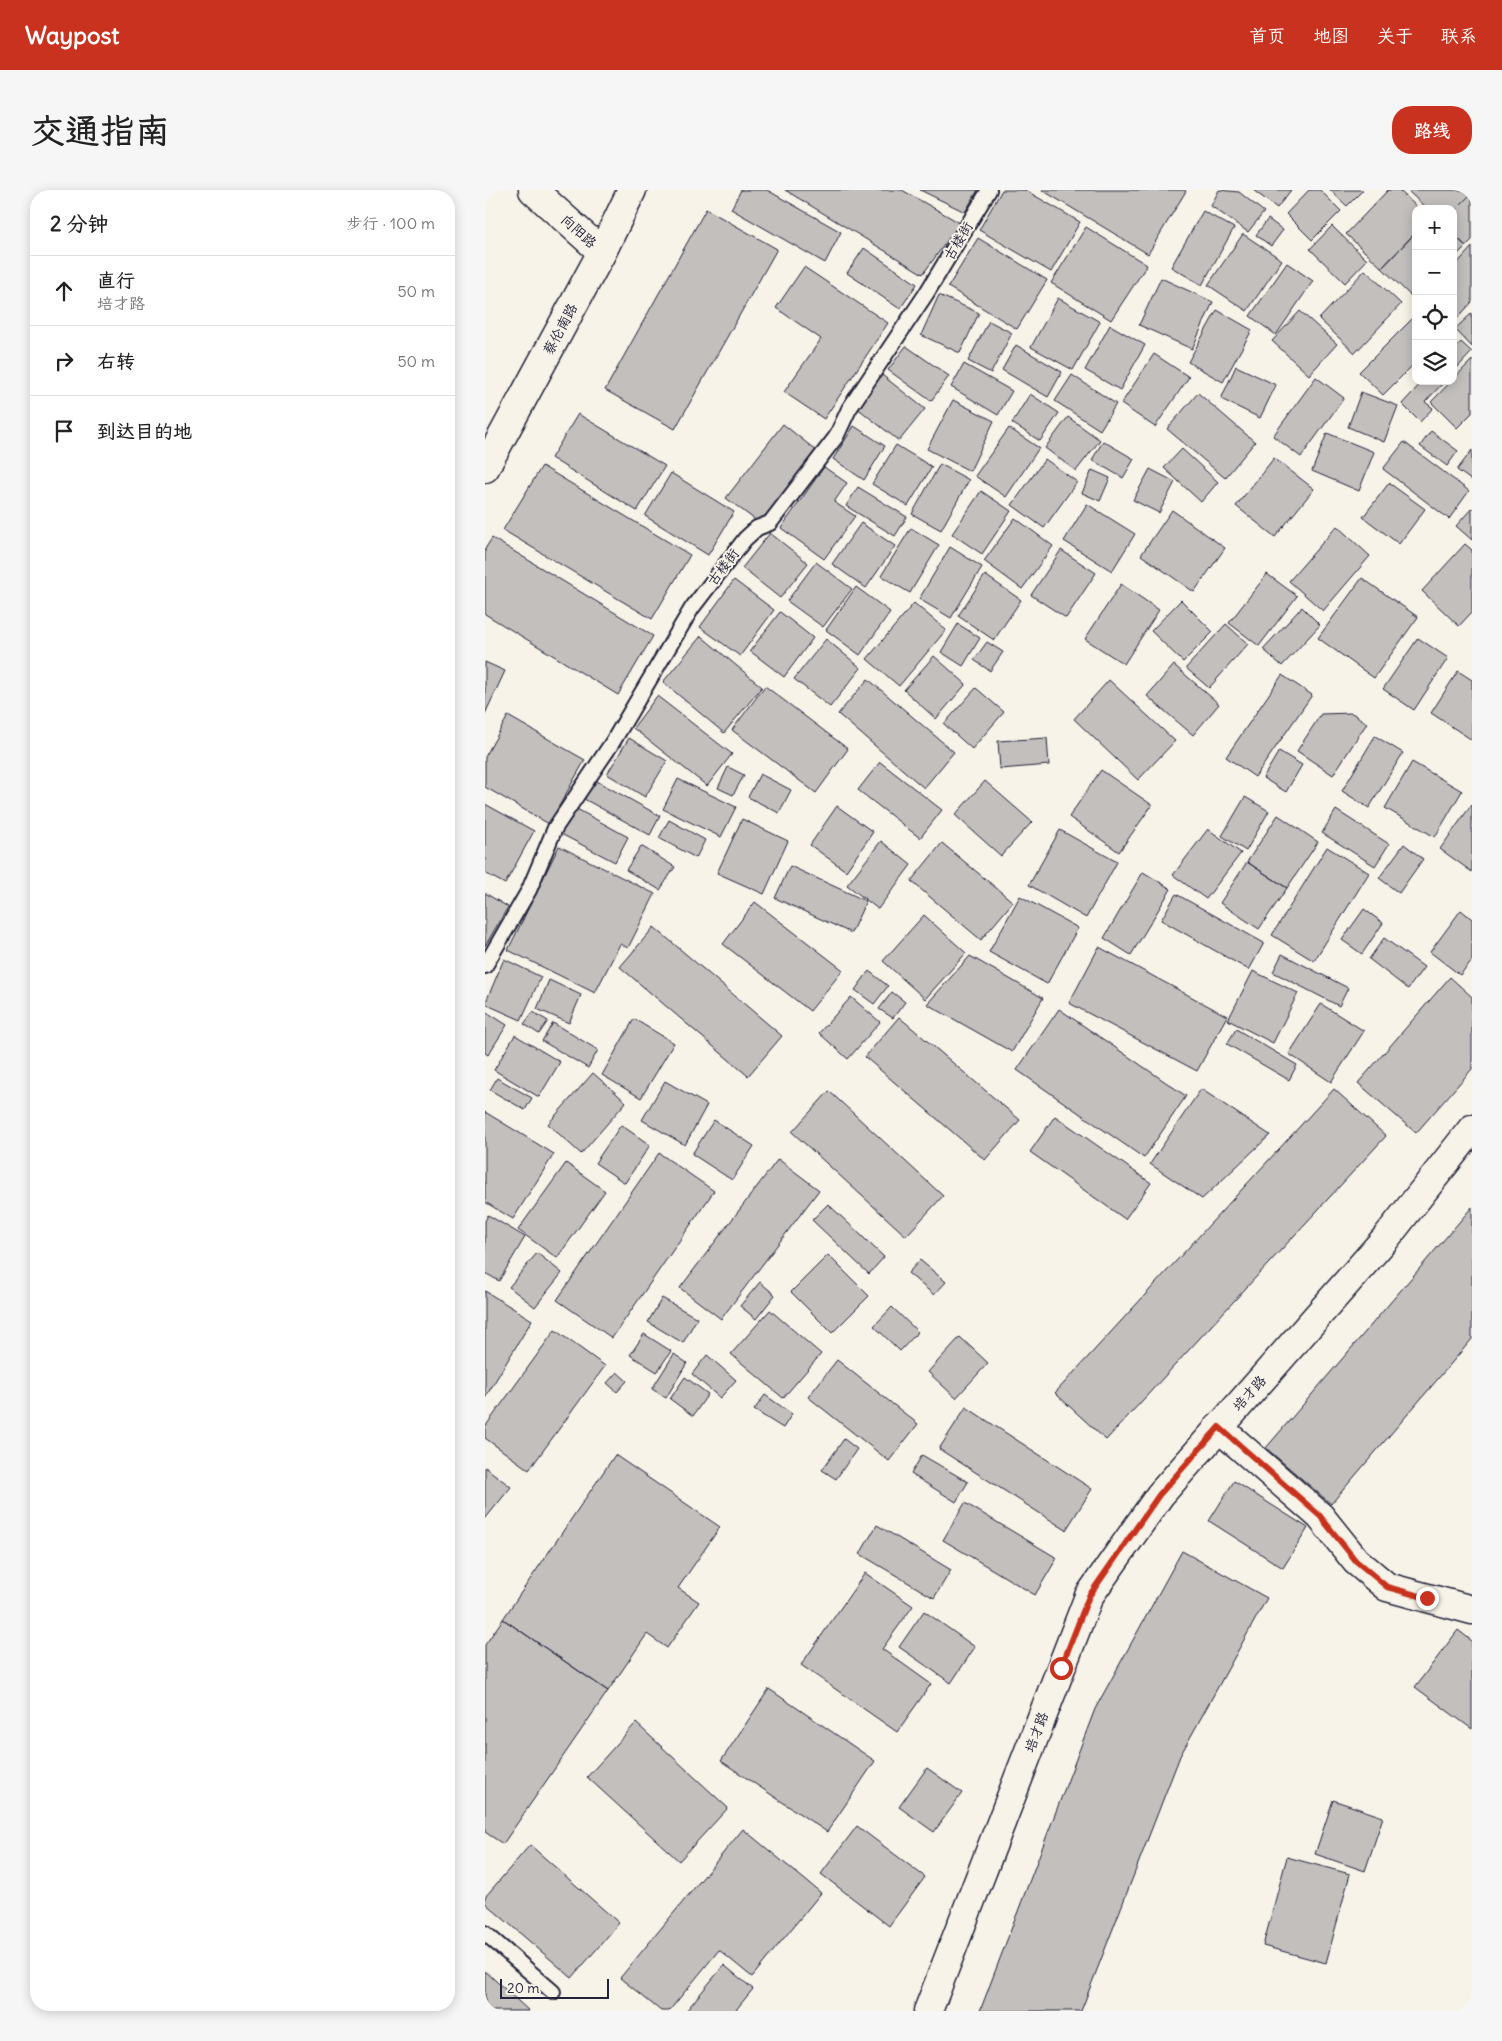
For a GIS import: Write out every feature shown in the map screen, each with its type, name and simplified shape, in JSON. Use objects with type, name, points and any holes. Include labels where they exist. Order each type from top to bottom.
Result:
[{"type":"street","name":"向阳路","points":[[533,190],[602,252]]},
{"type":"street","name":"蔡伦南路","points":[[485,468],[602,252],[632,190]]},
{"type":"street","name":"培才路","points":[[928,2011],[1089,1596],[1159,1495],[1386,1238],[1472,1130]]},
{"type":"street","points":[[1219,1427],[1320,1516],[1356,1561],[1387,1587],[1472,1610]]},
{"type":"lane","name":"古楼街","points":[[485,966],[529,890],[555,828],[612,743],[692,608],[745,539],[757,528],[770,523],[836,437],[849,409],[926,294],[989,190]]},
{"type":"lane","points":[[485,1933],[553,1992]]},
{"type":"building","points":[[741,190],[767,190],[841,232],[825,263],[731,209]]},
{"type":"building","points":[[785,190],[902,190],[960,223],[923,274]]},
{"type":"building","points":[[920,190],[978,190],[965,212]]},
{"type":"building","points":[[1002,190],[1025,190],[1080,222],[1051,272],[979,230]]},
{"type":"building","points":[[1042,190],[1184,190],[1186,191],[1148,254]]},
{"type":"building","points":[[1219,190],[1239,192],[1264,212],[1248,232],[1211,206]]},
{"type":"building","points":[[1253,190],[1291,190],[1277,208]]},
{"type":"building","points":[[1309,190],[1320,190],[1341,211],[1312,240],[1286,214]]},
{"type":"building","points":[[1330,190],[1363,190],[1347,206]]},
{"type":"building","points":[[1388,190],[1399,190],[1415,205],[1412,205],[1412,236],[1382,268],[1346,234]]},
{"type":"building","points":[[1407,190],[1472,190],[1472,193],[1457,208],[1457,205],[1423,205]]},
{"type":"building","points":[[1472,193],[1472,240],[1466,246],[1457,238],[1457,208]]},
{"type":"building","points":[[706,209],[777,249],[675,429],[605,390]]},
{"type":"building","points":[[1203,211],[1234,228],[1202,285],[1171,267]]},
{"type":"building","points":[[1268,219],[1283,230],[1271,246],[1256,235]]},
{"type":"building","points":[[1332,226],[1367,260],[1345,283],[1310,249]]},
{"type":"building","points":[[1086,227],[1147,265],[1111,320],[1051,283]]},
{"type":"building","points":[[1243,234],[1282,260],[1247,311],[1208,285]]},
{"type":"building","points":[[1412,236],[1412,297],[1382,268]]},
{"type":"building","points":[[978,238],[1047,280],[1017,329],[948,287]]},
{"type":"building","points":[[1457,238],[1466,246],[1457,255]]},
{"type":"building","points":[[1472,247],[1472,302],[1457,319],[1457,295],[1457,264]]},
{"type":"building","points":[[864,248],[917,284],[900,309],[847,273]]},
{"type":"building","points":[[1287,263],[1313,281],[1276,335],[1250,316]]},
{"type":"building","points":[[804,267],[888,323],[824,419],[784,392],[821,339],[776,308]]},
{"type":"building","points":[[1365,270],[1401,304],[1355,353],[1319,319]]},
{"type":"building","points":[[1161,278],[1213,302],[1192,349],[1139,325]]},
{"type":"building","points":[[939,295],[979,313],[960,353],[921,335]]},
{"type":"building","points":[[1058,298],[1100,322],[1073,370],[1031,347]]},
{"type":"building","points":[[1217,310],[1252,330],[1223,382],[1188,362]]},
{"type":"building","points":[[1300,311],[1337,344],[1309,375],[1272,341]]},
{"type":"building","points":[[1472,313],[1472,347],[1457,331],[1457,327]]},
{"type":"building","points":[[1412,319],[1412,366],[1383,395],[1359,372]]},
{"type":"building","points":[[989,321],[1012,333],[991,373],[968,361]]},
{"type":"building","points":[[1110,325],[1145,345],[1120,390],[1085,370]]},
{"type":"building","points":[[1461,342],[1472,352],[1457,368],[1457,346]]},
{"type":"building","points":[[1016,345],[1062,372],[1048,397],[1002,370]]},
{"type":"building","points":[[906,346],[949,376],[931,401],[888,370]]},
{"type":"building","points":[[1154,354],[1189,377],[1155,427],[1121,404]]},
{"type":"building","points":[[1472,360],[1472,413],[1457,428],[1431,402],[1448,385],[1457,385],[1457,375]]},
{"type":"building","points":[[964,364],[1012,391],[998,415],[951,387]]},
{"type":"building","points":[[1236,366],[1276,385],[1260,418],[1221,399]]},
{"type":"building","points":[[882,375],[925,409],[899,441],[856,407]]},
{"type":"building","points":[[1072,375],[1116,404],[1100,430],[1055,401]]},
{"type":"building","points":[[1316,377],[1344,398],[1301,457],[1273,436]]},
{"type":"building","points":[[1419,385],[1441,385],[1425,402],[1433,408],[1420,422],[1402,404]]},
{"type":"building","points":[[1361,392],[1398,406],[1384,442],[1348,427]]},
{"type":"building","points":[[1198,393],[1255,442],[1225,478],[1167,429]]},
{"type":"building","points":[[1030,394],[1059,413],[1040,441],[1012,423]]},
{"type":"building","points":[[953,400],[994,421],[970,471],[927,449]]},
{"type":"building","points":[[578,414],[665,466],[637,511],[551,458]]},
{"type":"building","points":[[1068,417],[1100,440],[1076,471],[1045,448]]},
{"type":"building","points":[[783,424],[818,452],[762,525],[726,498]]},
{"type":"building","points":[[854,426],[885,446],[864,480],[833,459]]},
{"type":"building","points":[[1009,428],[1039,448],[1006,497],[975,476]]},
{"type":"building","points":[[1431,431],[1458,451],[1447,466],[1420,446]]},
{"type":"building","points":[[1327,433],[1374,452],[1359,491],[1312,471]]},
{"type":"building","points":[[1103,441],[1134,459],[1123,478],[1092,460]]},
{"type":"building","points":[[1404,442],[1469,491],[1449,519],[1383,469]]},
{"type":"building","points":[[896,445],[932,467],[908,506],[872,484]]},
{"type":"building","points":[[1182,449],[1218,482],[1201,502],[1164,468]]},
{"type":"building","points":[[1472,450],[1472,479],[1471,480],[1457,470]]},
{"type":"building","points":[[1274,458],[1314,489],[1275,537],[1236,506]]},
{"type":"building","points":[[1045,459],[1077,482],[1044,528],[1012,505]]},
{"type":"building","points":[[940,464],[969,480],[941,530],[912,514]]},
{"type":"building","points":[[542,466],[690,555],[652,619],[503,530]]},
{"type":"building","points":[[824,467],[847,483],[834,502],[855,516],[824,559],[781,528]]},
{"type":"building","points":[[1150,469],[1175,482],[1159,513],[1133,500]]},
{"type":"building","points":[[1092,470],[1110,478],[1100,501],[1082,493]]},
{"type":"building","points":[[671,473],[734,512],[708,555],[645,516]]},
{"type":"building","points":[[1389,483],[1425,509],[1399,544],[1363,517]]},
{"type":"building","points":[[858,487],[907,517],[895,536],[846,506]]},
{"type":"building","points":[[981,491],[1011,511],[982,554],[952,534]]},
{"type":"building","points":[[1087,504],[1135,534],[1112,571],[1064,541]]},
{"type":"building","points":[[1472,508],[1472,540],[1456,526]]},
{"type":"building","points":[[1172,510],[1225,548],[1194,592],[1141,555]]},
{"type":"building","points":[[1015,518],[1053,546],[1022,589],[984,561]]},
{"type":"building","points":[[861,523],[895,546],[866,588],[832,564]]},
{"type":"building","points":[[1337,526],[1370,556],[1323,611],[1289,581]]},
{"type":"building","points":[[911,528],[939,545],[910,593],[881,576]]},
{"type":"building","points":[[770,533],[808,563],[780,598],[742,568]]},
{"type":"building","points":[[492,538],[653,636],[618,695],[485,614],[485,549]]},
{"type":"building","points":[[1465,544],[1472,550],[1472,612],[1459,626],[1422,591]]},
{"type":"building","points":[[950,547],[982,567],[951,618],[919,599]]},
{"type":"building","points":[[1061,550],[1096,573],[1066,618],[1031,595]]},
{"type":"building","points":[[816,562],[852,589],[823,627],[787,601]]},
{"type":"building","points":[[1267,574],[1297,596],[1259,646],[1229,623]]},
{"type":"building","points":[[985,575],[1021,600],[994,640],[958,616]]},
{"type":"building","points":[[1362,578],[1418,617],[1374,678],[1318,638]]},
{"type":"building","points":[[734,580],[774,610],[740,656],[700,627]]},
{"type":"building","points":[[1121,584],[1159,610],[1124,664],[1085,639]]},
{"type":"building","points":[[856,587],[890,612],[860,655],[826,630]]},
{"type":"building","points":[[1181,600],[1213,632],[1183,662],[1151,631]]},
{"type":"building","points":[[914,603],[946,630],[899,686],[867,659]]},
{"type":"building","points":[[1302,607],[1320,625],[1282,666],[1263,649]]},
{"type":"building","points":[[780,612],[813,638],[784,677],[750,651]]},
{"type":"building","points":[[958,624],[980,638],[963,666],[941,652]]},
{"type":"building","points":[[1226,624],[1248,644],[1209,688],[1186,668]]},
{"type":"building","points":[[701,636],[762,687],[724,733],[663,682]]},
{"type":"building","points":[[1418,638],[1448,658],[1414,710],[1383,689]]},
{"type":"building","points":[[826,639],[861,668],[830,707],[794,679]]},
{"type":"building","points":[[987,642],[1003,652],[990,671],[974,660]]},
{"type":"building","points":[[934,656],[966,684],[936,719],[904,690]]},
{"type":"building","points":[[485,662],[505,671],[485,714]]},
{"type":"building","points":[[1174,665],[1219,704],[1193,735],[1147,696]]},
{"type":"building","points":[[1458,671],[1472,680],[1472,740],[1431,713]]},
{"type":"building","points":[[1282,675],[1312,695],[1255,777],[1226,757]]},
{"type":"building","points":[[868,679],[954,752],[924,788],[838,714]]},
{"type":"building","points":[[1109,680],[1175,741],[1138,780],[1074,719]]},
{"type":"building","points":[[765,686],[848,749],[816,793],[732,730]]},
{"type":"building","points":[[976,688],[1004,712],[972,749],[944,724]]},
{"type":"building","points":[[657,696],[732,754],[707,786],[633,728]]},
{"type":"building","points":[[1352,713],[1367,723],[1333,775],[1297,751],[1321,714]]},
{"type":"building","points":[[508,716],[585,760],[549,824],[485,787],[485,757]]},
{"type":"building","points":[[1375,736],[1403,753],[1369,808],[1342,791]]},
{"type":"building","points":[[629,738],[667,761],[645,797],[607,774]]},
{"type":"building","points":[[1047,738],[1049,765],[1000,769],[998,741]]},
{"type":"building","points":[[1279,751],[1302,765],[1286,792],[1263,778]]},
{"type":"building","points":[[880,762],[942,810],[920,838],[858,790]]},
{"type":"building","points":[[1412,762],[1462,791],[1435,837],[1385,808]]},
{"type":"building","points":[[728,767],[744,775],[733,795],[718,788]]},
{"type":"building","points":[[1101,770],[1152,805],[1119,852],[1069,817]]},
{"type":"building","points":[[760,774],[791,790],[779,813],[748,797]]},
{"type":"building","points":[[678,779],[736,807],[721,837],[663,809]]},
{"type":"building","points":[[595,780],[660,816],[650,835],[584,799]]},
{"type":"building","points":[[985,781],[1032,822],[1001,856],[955,815]]},
{"type":"building","points":[[1245,797],[1269,811],[1246,851],[1222,836]]},
{"type":"building","points":[[485,804],[534,831],[505,884],[485,873]]},
{"type":"building","points":[[1472,804],[1472,872],[1440,849]]},
{"type":"building","points":[[837,806],[873,832],[846,871],[810,845]]},
{"type":"building","points":[[575,808],[628,837],[615,862],[561,834]]},
{"type":"building","points":[[1336,810],[1389,844],[1375,866],[1322,833]]},
{"type":"building","points":[[1278,815],[1318,842],[1287,888],[1247,862]]},
{"type":"building","points":[[742,819],[788,841],[764,894],[717,873]]},
{"type":"building","points":[[669,820],[705,840],[696,858],[659,838]]},
{"type":"building","points":[[1208,829],[1241,853],[1206,899],[1173,875]]},
{"type":"building","points":[[1060,830],[1117,862],[1086,918],[1029,885]]},
{"type":"building","points":[[881,841],[911,865],[878,909],[847,885]]},
{"type":"building","points":[[942,843],[1013,902],[981,940],[911,881]]},
{"type":"building","points":[[1404,844],[1423,859],[1399,893],[1379,878]]},
{"type":"building","points":[[559,846],[655,894],[628,948],[620,944],[595,993],[508,950]]},
{"type":"building","points":[[641,846],[675,867],[660,890],[626,870]]},
{"type":"building","points":[[1327,847],[1369,873],[1314,961],[1272,935]]},
{"type":"building","points":[[1247,862],[1287,888],[1259,929],[1220,903]]},
{"type":"building","points":[[790,866],[866,901],[851,933],[775,898]]},
{"type":"building","points":[[1143,872],[1171,889],[1131,955],[1104,938]]},
{"type":"building","points":[[485,893],[508,907],[485,946]]},
{"type":"building","points":[[1176,894],[1264,943],[1249,970],[1161,920]]},
{"type":"building","points":[[1020,896],[1078,928],[1047,984],[989,952]]},
{"type":"building","points":[[755,902],[843,970],[810,1011],[723,944]]},
{"type":"building","points":[[1364,909],[1383,923],[1362,954],[1342,940]]},
{"type":"building","points":[[1461,910],[1472,919],[1472,960],[1460,975],[1430,952]]},
{"type":"building","points":[[924,915],[966,953],[925,999],[883,961]]},
{"type":"building","points":[[654,927],[782,1036],[748,1076],[620,967]]},
{"type":"building","points":[[1384,938],[1424,967],[1408,989],[1369,959]]},
{"type":"building","points":[[1099,947],[1227,1016],[1197,1071],[1069,1003]]},
{"type":"building","points":[[1282,954],[1348,988],[1339,1006],[1273,972]]},
{"type":"building","points":[[970,956],[1043,998],[1012,1052],[927,1004]]},
{"type":"building","points":[[504,959],[541,977],[521,1020],[485,1004]]},
{"type":"building","points":[[869,971],[888,986],[874,1004],[855,990]]},
{"type":"building","points":[[1253,971],[1298,993],[1273,1043],[1228,1020]]},
{"type":"building","points":[[1450,977],[1472,997],[1472,1069],[1416,1133],[1358,1083]]},
{"type":"building","points":[[549,980],[581,995],[569,1023],[537,1009]]},
{"type":"building","points":[[892,992],[905,1002],[893,1018],[879,1009]]},
{"type":"building","points":[[851,997],[880,1022],[848,1059],[819,1033]]},
{"type":"building","points":[[1321,1004],[1364,1031],[1331,1082],[1289,1054]]},
{"type":"building","points":[[1059,1009],[1186,1096],[1144,1158],[1017,1070]]},
{"type":"building","points":[[485,1011],[507,1025],[488,1055],[485,1053]]},
{"type":"building","points":[[533,1012],[548,1021],[539,1034],[524,1024]]},
{"type":"building","points":[[899,1017],[1020,1120],[985,1160],[865,1057]]},
{"type":"building","points":[[634,1019],[674,1043],[641,1098],[602,1075]]},
{"type":"building","points":[[553,1023],[598,1050],[588,1068],[542,1041]]},
{"type":"building","points":[[1236,1029],[1297,1065],[1289,1080],[1227,1044]]},
{"type":"building","points":[[515,1035],[560,1062],[539,1097],[494,1070]]},
{"type":"building","points":[[593,1073],[626,1102],[581,1154],[548,1124]]},
{"type":"building","points":[[497,1078],[532,1098],[525,1110],[490,1090]]},
{"type":"building","points":[[665,1081],[707,1105],[685,1145],[642,1120]]},
{"type":"building","points":[[1201,1089],[1270,1135],[1202,1199],[1150,1164]]},
{"type":"building","points":[[1334,1089],[1386,1136],[1106,1440],[1055,1393]]},
{"type":"building","points":[[829,1091],[943,1196],[906,1236],[792,1132]]},
{"type":"building","points":[[485,1112],[554,1154],[513,1219],[485,1202]]},
{"type":"building","points":[[1055,1116],[1151,1183],[1125,1219],[1030,1152]]},
{"type":"building","points":[[714,1120],[754,1146],[732,1180],[692,1154]]},
{"type":"building","points":[[621,1125],[650,1145],[625,1183],[595,1163]]},
{"type":"building","points":[[659,1153],[714,1191],[612,1338],[557,1300]]},
{"type":"building","points":[[778,1159],[819,1190],[721,1319],[680,1288]]},
{"type":"building","points":[[566,1163],[605,1191],[557,1258],[518,1230]]},
{"type":"building","points":[[828,1204],[884,1257],[869,1274],[812,1220]]},
{"type":"building","points":[[1472,1207],[1472,1339],[1331,1504],[1266,1448]]},
{"type":"building","points":[[488,1215],[525,1237],[499,1281],[485,1273],[485,1221]]},
{"type":"building","points":[[537,1253],[562,1273],[535,1307],[509,1287]]},
{"type":"building","points":[[828,1255],[869,1296],[832,1333],[791,1292]]},
{"type":"building","points":[[920,1260],[946,1282],[934,1295],[908,1273]]},
{"type":"building","points":[[760,1282],[775,1295],[756,1319],[740,1306]]},
{"type":"building","points":[[485,1291],[532,1320],[485,1398]]},
{"type":"building","points":[[662,1298],[697,1318],[683,1343],[648,1322]]},
{"type":"building","points":[[892,1307],[918,1332],[900,1351],[874,1326]]},
{"type":"building","points":[[770,1310],[821,1354],[783,1398],[731,1354]]},
{"type":"building","points":[[555,1330],[605,1366],[529,1470],[485,1438],[485,1427]]},
{"type":"building","points":[[644,1334],[671,1351],[657,1372],[630,1355]]},
{"type":"building","points":[[960,1337],[988,1363],[956,1398],[928,1372]]},
{"type":"building","points":[[674,1354],[687,1363],[666,1398],[652,1389]]},
{"type":"building","points":[[707,1355],[736,1380],[720,1398],[692,1374]]},
{"type":"building","points":[[837,1360],[918,1424],[889,1461],[808,1397]]},
{"type":"building","points":[[617,1372],[627,1381],[617,1392],[607,1383]]},
{"type":"building","points":[[685,1377],[708,1394],[693,1416],[670,1399]]},
{"type":"building","points":[[765,1395],[792,1414],[783,1428],[754,1410]]},
{"type":"building","points":[[966,1407],[1092,1489],[1066,1530],[939,1449]]},
{"type":"building","points":[[844,1439],[857,1449],[836,1479],[822,1470]]},
{"type":"building","points":[[615,1455],[720,1527],[678,1588],[699,1602],[667,1648],[647,1634],[608,1691],[503,1619]]},
{"type":"building","points":[[922,1455],[968,1482],[956,1502],[911,1474]]},
{"type":"building","points":[[485,1467],[511,1487],[485,1519]]},
{"type":"building","points":[[1234,1481],[1308,1528],[1283,1568],[1209,1521]]},
{"type":"building","points":[[965,1503],[1057,1558],[1035,1595],[943,1540]]},
{"type":"building","points":[[877,1525],[951,1570],[934,1598],[860,1554]]},
{"type":"building","points":[[1182,1551],[1267,1598],[1180,1756],[1081,2011],[980,2011],[1095,1709]]},
{"type":"building","points":[[865,1573],[913,1606],[882,1649],[931,1684],[897,1732],[801,1665]]},
{"type":"building","points":[[924,1611],[975,1647],[951,1683],[899,1647]]},
{"type":"building","points":[[503,1619],[608,1691],[503,1844],[485,1832],[485,1645]]},
{"type":"building","points":[[1458,1630],[1472,1641],[1472,1729],[1415,1687]]},
{"type":"building","points":[[769,1689],[875,1761],[827,1832],[721,1761]]},
{"type":"building","points":[[636,1723],[728,1808],[679,1861],[587,1777]]},
{"type":"building","points":[[927,1768],[962,1793],[934,1832],[899,1807]]},
{"type":"building","points":[[1333,1800],[1383,1817],[1365,1871],[1315,1854]]},
{"type":"building","points":[[857,1826],[925,1877],[889,1926],[821,1874]]},
{"type":"building","points":[[743,1829],[821,1893],[752,1977],[719,1950],[669,2011],[661,2011],[620,1978]]},
{"type":"building","points":[[530,1845],[619,1923],[572,1978],[485,1903],[485,1897]]},
{"type":"building","points":[[1287,1857],[1350,1874],[1326,1963],[1263,1946]]},
{"type":"building","points":[[724,1965],[753,1989],[735,2011],[686,2011]]},
{"type":"building","points":[[485,1971],[529,2011],[485,2011]]},
{"type":"route","points":[[1061,1668],[1089,1596],[1159,1495],[1219,1427],[1320,1516],[1356,1561],[1387,1587],[1427,1598]]}]
